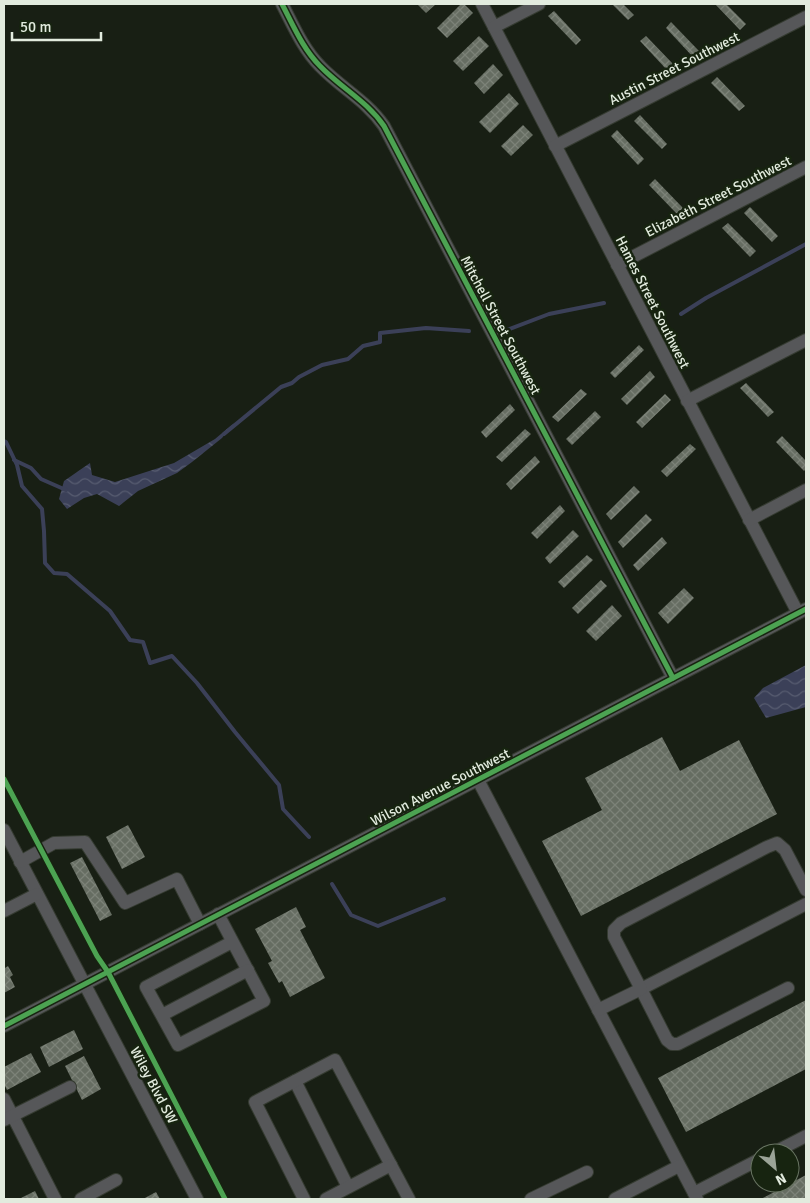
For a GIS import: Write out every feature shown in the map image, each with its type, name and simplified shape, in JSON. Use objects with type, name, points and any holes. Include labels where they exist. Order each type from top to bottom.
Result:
[{"type":"street","name":"Mitchell Street Southwest","points":[[282,4],[313,60],[370,108],[384,126],[673,678]]},
{"type":"street","name":"Hames Street Southwest","points":[[482,4],[749,520],[802,611]]},
{"type":"street","points":[[494,27],[539,4]]},
{"type":"street","name":"Austin Street Southwest","points":[[555,146],[806,17]]},
{"type":"street","name":"Elizabeth Street Southwest","points":[[617,264],[806,168]]},
{"type":"street","points":[[687,400],[806,340]]},
{"type":"street","points":[[749,520],[806,490]]},
{"type":"street","name":"Wilson Avenue Southwest","points":[[4,1026],[802,611]]},
{"type":"street","points":[[478,780],[696,1196],[750,1166]]},
{"type":"street","name":"Wiley Blvd SW","points":[[4,830],[197,1199]]},
{"type":"street","points":[[20,862],[54,843],[85,842],[125,904],[177,879],[200,924]]},
{"type":"street","points":[[788,988],[678,1044],[672,1044],[667,1040],[614,937],[614,930],[621,923],[777,843],[785,850],[806,890]]},
{"type":"street","points":[[4,911],[37,894]]},
{"type":"street","points":[[598,1010],[806,904]]},
{"type":"street","points":[[218,914],[264,1001],[178,1045],[146,987],[232,942]]},
{"type":"street","points":[[162,1015],[248,970]]},
{"type":"street","points":[[304,1199],[254,1102],[336,1060],[409,1199]]},
{"type":"street","points":[[295,1081],[348,1188]]},
{"type":"street","points":[[8,1118],[70,1086]]},
{"type":"street","points":[[4,1099],[8,1118],[55,1199]]},
{"type":"street","points":[[792,1143],[806,1136]]},
{"type":"street","points":[[326,1199],[391,1165]]},
{"type":"street","points":[[614,1199],[679,1166]]},
{"type":"street","points":[[531,1199],[587,1172]]},
{"type":"street","points":[[81,1199],[116,1180]]},
{"type":"water","points":[[234,423],[222,438],[177,473],[138,491],[119,506],[97,494],[84,498],[67,509],[59,499],[64,481],[90,463],[92,475],[115,482],[174,463],[215,439]]},
{"type":"water","points":[[806,665],[806,707],[766,718],[754,698],[763,688]]},
{"type":"building","points":[[417,4],[436,4],[426,13]]},
{"type":"building","points":[[461,4],[464,4],[473,13],[447,38],[437,28]]},
{"type":"building","points":[[612,4],[623,4],[634,15],[628,20]]},
{"type":"building","points":[[715,4],[726,4],[746,24],[740,30]]},
{"type":"building","points":[[554,11],[581,40],[576,45],[548,16]]},
{"type":"building","points":[[671,22],[699,51],[693,57],[666,28]]},
{"type":"building","points":[[479,36],[489,46],[463,71],[453,61]]},
{"type":"building","points":[[646,36],[673,64],[667,70],[640,41]]},
{"type":"building","points":[[493,64],[503,75],[484,94],[474,83]]},
{"type":"building","points":[[717,77],[745,106],[739,111],[711,83]]},
{"type":"building","points":[[509,93],[519,104],[490,133],[479,122]]},
{"type":"building","points":[[640,115],[667,144],[662,149],[634,121]]},
{"type":"building","points":[[523,125],[533,135],[511,156],[501,146]]},
{"type":"building","points":[[617,130],[644,159],[638,165],[611,136]]},
{"type":"building","points":[[655,179],[683,208],[677,214],[649,185]]},
{"type":"building","points":[[750,207],[778,236],[772,242],[744,213]]},
{"type":"building","points":[[728,223],[756,251],[750,257],[722,228]]},
{"type":"building","points":[[639,345],[644,350],[615,378],[610,373]]},
{"type":"building","points":[[650,371],[655,377],[627,405],[621,399]]},
{"type":"building","points":[[746,383],[774,412],[768,417],[740,388]]},
{"type":"building","points":[[581,389],[587,394],[558,422],[552,417]]},
{"type":"building","points":[[665,394],[671,400],[642,428],[636,422]]},
{"type":"building","points":[[510,404],[515,410],[486,438],[481,432]]},
{"type":"building","points":[[595,411],[601,417],[572,445],[566,439]]},
{"type":"building","points":[[525,429],[531,434],[502,462],[496,457]]},
{"type":"building","points":[[782,436],[806,461],[806,469],[804,471],[776,442]]},
{"type":"building","points":[[690,444],[696,449],[667,477],[661,471]]},
{"type":"building","points":[[535,456],[540,462],[511,490],[506,484]]},
{"type":"building","points":[[634,486],[640,492],[611,520],[606,514]]},
{"type":"building","points":[[560,505],[565,511],[537,539],[531,533]]},
{"type":"building","points":[[646,514],[652,520],[623,548],[618,542]]},
{"type":"building","points":[[573,530],[579,536],[550,564],[545,558]]},
{"type":"building","points":[[662,537],[667,543],[638,571],[633,565]]},
{"type":"building","points":[[587,555],[593,560],[564,588],[558,582]]},
{"type":"building","points":[[601,580],[607,586],[578,614],[572,608]]},
{"type":"building","points":[[684,588],[694,598],[668,624],[658,613]]},
{"type":"building","points":[[612,605],[622,616],[596,641],[586,631]]},
{"type":"building","points":[[662,737],[680,771],[739,740],[777,814],[581,916],[542,841],[602,810],[585,778]]},
{"type":"building","points":[[128,825],[145,857],[122,869],[106,837]]},
{"type":"building","points":[[82,857],[112,915],[100,921],[70,863]]},
{"type":"building","points":[[296,907],[306,927],[300,930],[325,978],[290,997],[282,981],[279,983],[268,963],[272,961],[255,929]]},
{"type":"building","points":[[4,965],[5,968],[8,966],[13,975],[10,977],[15,987],[4,993]]},
{"type":"building","points":[[806,1000],[806,1069],[686,1132],[658,1078]]},
{"type":"building","points":[[74,1030],[83,1049],[49,1067],[40,1047]]},
{"type":"building","points":[[31,1053],[41,1072],[7,1090],[4,1084],[4,1067]]},
{"type":"building","points":[[84,1056],[101,1089],[82,1100],[65,1066]]},
{"type":"building","points":[[806,1175],[806,1199],[761,1199],[772,1193],[800,1193],[800,1178]]},
{"type":"building","points":[[35,1191],[39,1199],[19,1199]]},
{"type":"building","points":[[156,1192],[160,1199],[143,1199]]},
{"type":"waterway","points":[[681,314],[706,298],[806,244]]},
{"type":"waterway","points":[[507,330],[549,314],[604,303]]},
{"type":"waterway","points":[[224,434],[281,387],[292,383],[299,377],[322,365],[348,359],[363,346],[380,342],[380,333],[426,328],[469,331]]},
{"type":"waterway","points":[[4,441],[17,465],[22,486],[42,509],[45,563],[54,573],[67,574],[110,611],[130,640],[143,642],[150,663],[172,656],[197,683],[279,785],[283,809],[309,837]]},
{"type":"waterway","points":[[14,460],[31,468],[41,479],[66,490]]},
{"type":"waterway","points":[[332,884],[351,915],[378,926],[444,899]]},
{"type":"cycle path","points":[[282,4],[308,52],[328,74],[370,109],[384,126],[673,678]]},
{"type":"cycle path","points":[[4,1026],[806,609]]},
{"type":"cycle path","points":[[4,779],[97,956],[108,972],[225,1199]]}]
